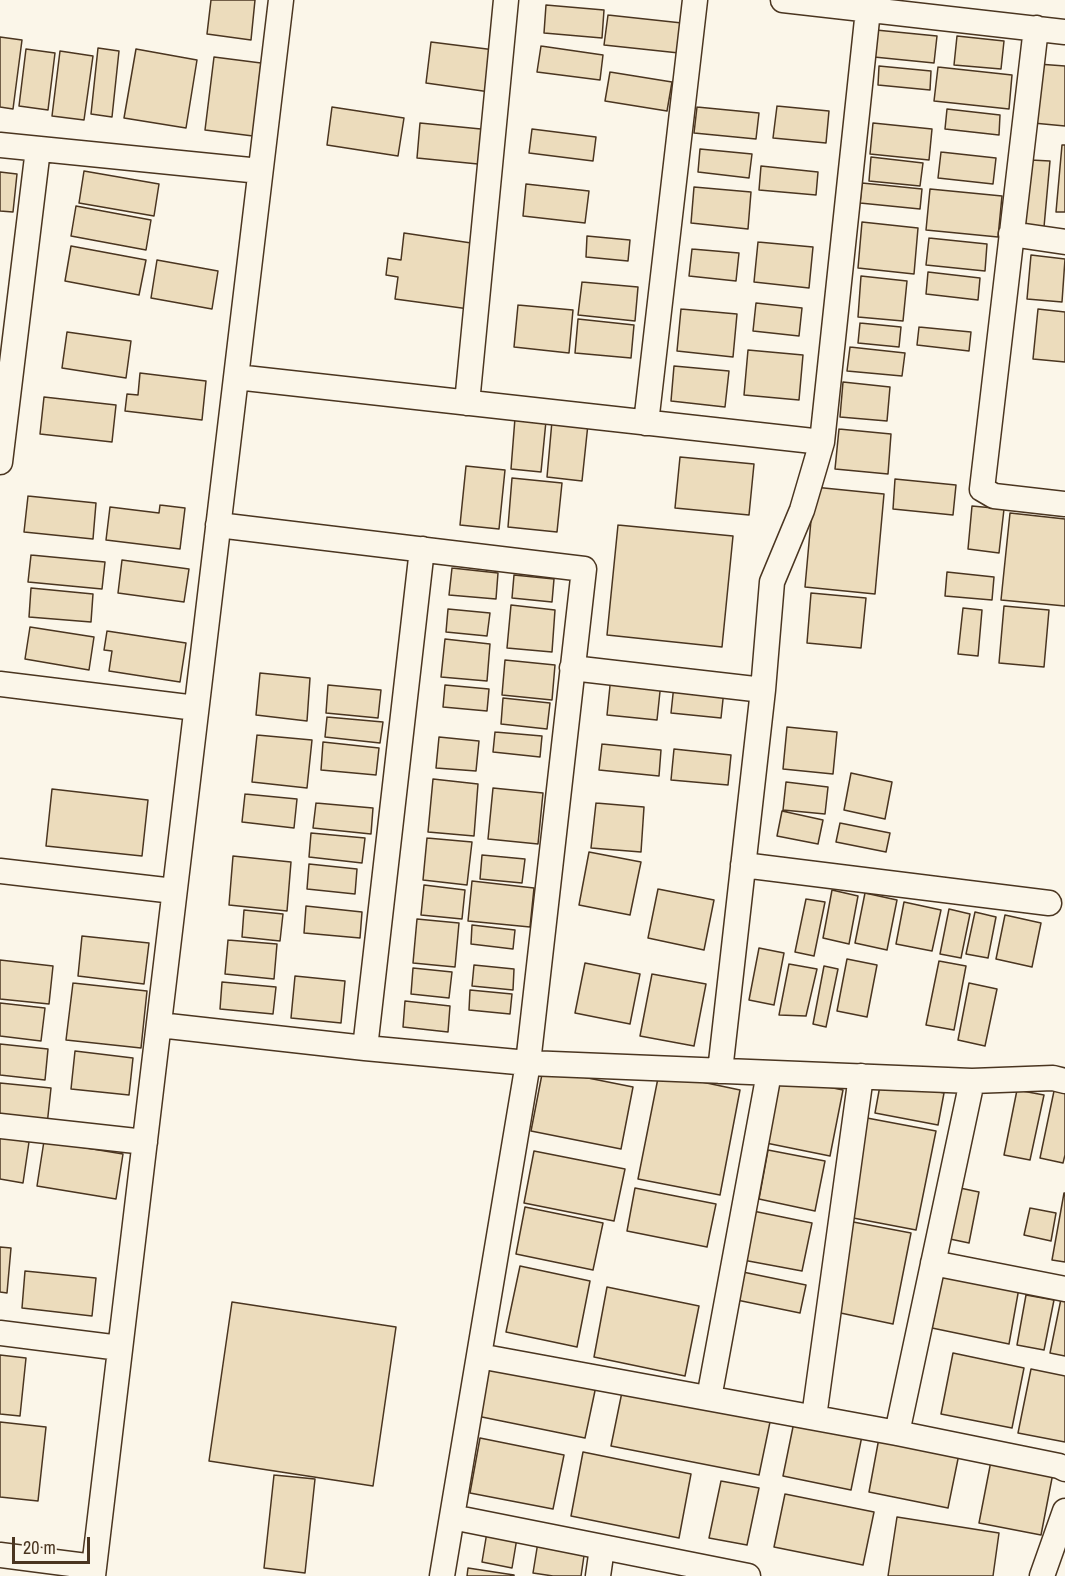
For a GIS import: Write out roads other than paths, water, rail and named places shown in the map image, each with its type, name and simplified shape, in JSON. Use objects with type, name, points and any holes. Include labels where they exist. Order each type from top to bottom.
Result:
[{"type":"street","points":[[0,1555],[94,1571],[281,0]]},
{"type":"street","points":[[467,403],[506,0]]},
{"type":"street","points":[[646,423],[695,0]]},
{"type":"street","points":[[783,0],[1065,32]]},
{"type":"street","points":[[720,1071],[763,690],[772,582],[802,510],[822,442],[868,9]]},
{"type":"street","points":[[1036,28],[982,489],[994,496],[1065,504]]},
{"type":"street","points":[[0,145],[260,171]]},
{"type":"street","points":[[0,462],[38,149]]},
{"type":"street","points":[[1011,234],[1065,242]]},
{"type":"street","points":[[236,377],[822,442]]},
{"type":"street","points":[[218,525],[584,569],[528,1063],[442,1576]]},
{"type":"street","points":[[365,1048],[422,549]]},
{"type":"street","points":[[572,668],[763,690]]},
{"type":"street","points":[[0,684],[196,708]]},
{"type":"street","points":[[743,865],[1049,903]]},
{"type":"street","points":[[0,871],[174,891]]},
{"type":"street","points":[[159,1024],[365,1048],[528,1063],[972,1081],[1053,1078],[1065,1081]]},
{"type":"street","points":[[710,1398],[769,1073]]},
{"type":"street","points":[[814,1418],[861,1076]]},
{"type":"street","points":[[897,1433],[972,1081]]},
{"type":"street","points":[[0,1126],[145,1142]]},
{"type":"street","points":[[933,1263],[1065,1289]]},
{"type":"street","points":[[0,1333],[120,1348]]},
{"type":"street","points":[[479,1356],[897,1433],[1065,1469]]},
{"type":"street","points":[[1041,1576],[1065,1511]]},
{"type":"street","points":[[452,1518],[748,1576]]},
{"type":"street","points":[[598,1576],[602,1548]]}]
